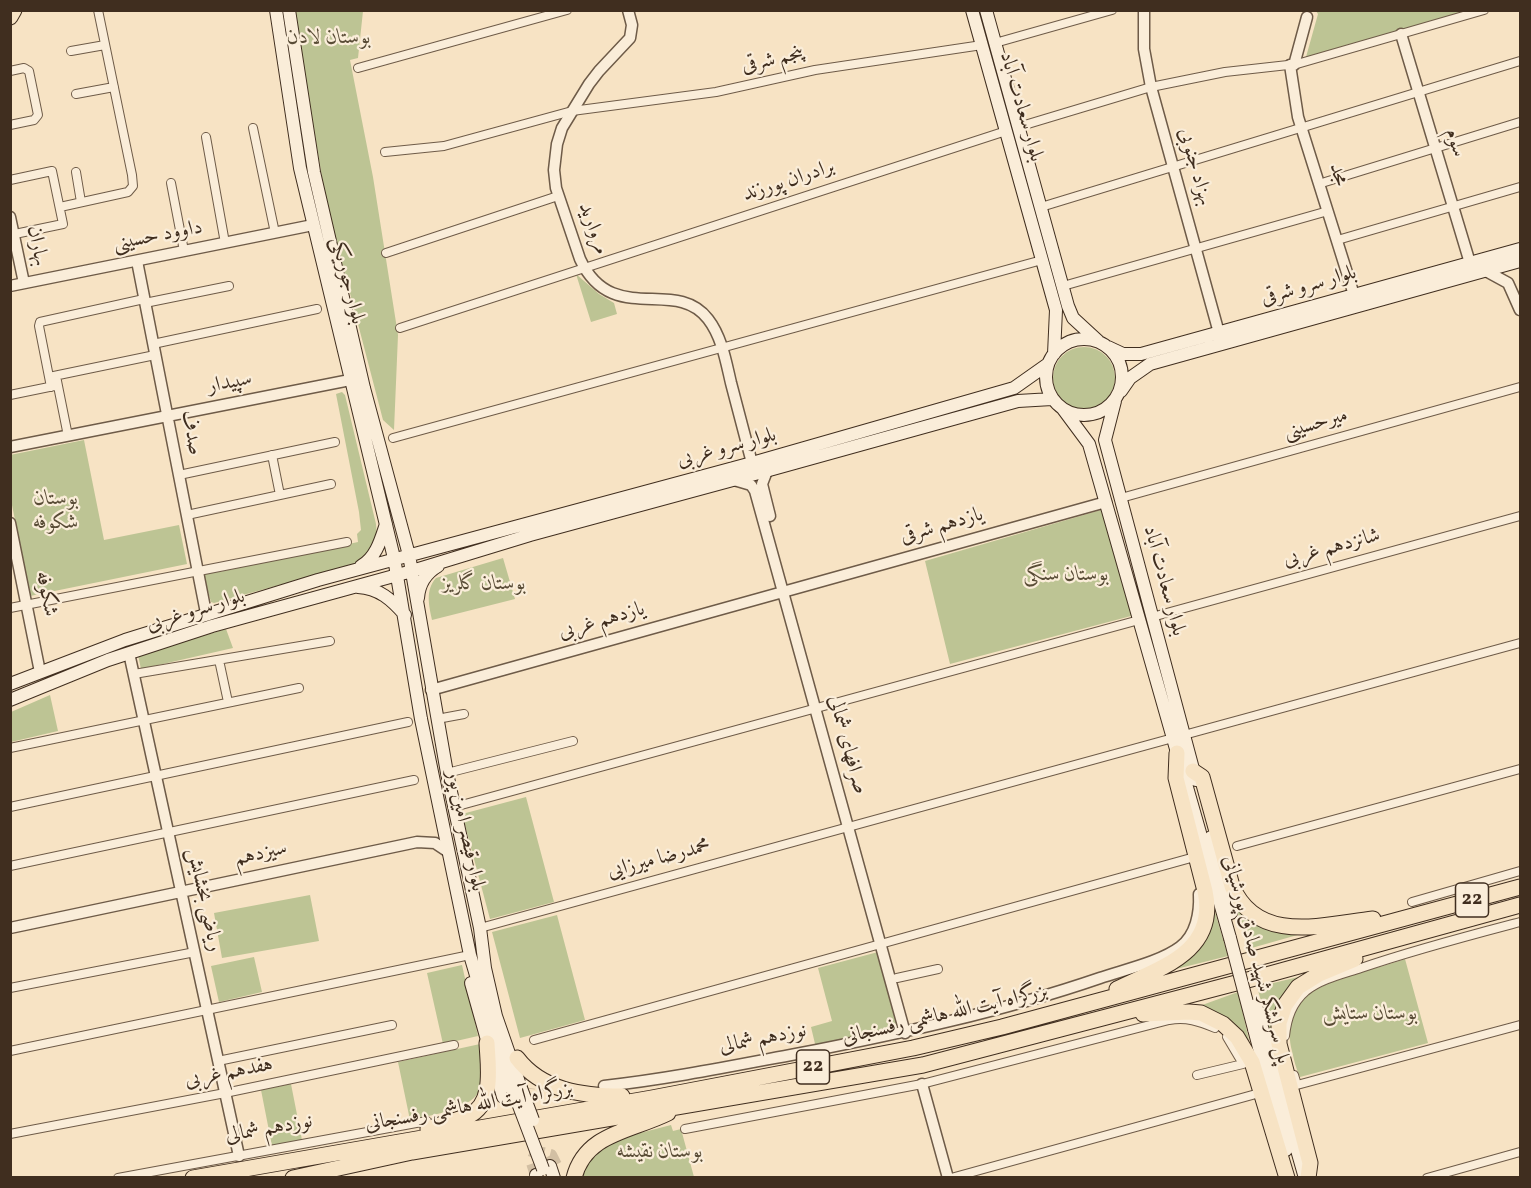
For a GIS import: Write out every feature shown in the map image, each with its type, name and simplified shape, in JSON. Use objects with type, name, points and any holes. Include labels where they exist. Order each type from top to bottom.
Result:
[{"type":"highway","points":[[10,17],[15,10]]},
{"type":"highway","points":[[1082,1005],[1176,960],[1192,947],[1203,927],[1207,901],[1176,778],[1178,742]]},
{"type":"highway","points":[[1193,771],[1202,777],[1229,878],[1236,895],[1258,918],[1279,926],[1305,928],[1424,913]]},
{"type":"highway","name":"بزرگراه آیت الله هاشمی رفسنجانی","points":[[193,1178],[652,1098],[913,1048],[1002,1027],[1521,887]]},
{"type":"highway","name":"بزرگراه آیت الله هاشمی رفسنجانی","points":[[292,1178],[412,1152],[923,1065],[1521,906]]},
{"type":"highway","points":[[1306,1178],[1310,1163],[1279,1044],[1281,1014],[1291,994],[1311,978],[1407,937]]},
{"type":"highway","points":[[1104,1017],[1201,1013],[1230,1030],[1243,1045],[1252,1062],[1287,1178]]},
{"type":"highway","points":[[404,1141],[430,1128],[471,1115],[480,1106],[485,1098],[488,1082],[486,1043]]},
{"type":"highway","points":[[517,1058],[533,1075],[556,1087],[592,1095],[652,1098]]},
{"type":"highway","points":[[574,1178],[576,1168],[585,1154],[599,1140],[651,1121],[687,1104]]},
{"type":"main road","name":"بلوار جوریکی","points":[[276,10],[300,168],[398,575]]},
{"type":"main road","name":"بلوار جوریکی","points":[[288,10],[314,172],[364,388],[412,571]]},
{"type":"main road","name":"بلوار سعادت آباد","points":[[972,10],[1012,129]]},
{"type":"main road","name":"بلوار سعادت آباد","points":[[986,10],[1042,260],[1056,310],[1051,359]]},
{"type":"main road","name":"بلوار سعادت آباد","points":[[1018,151],[1041,207],[1073,318],[1103,344]]},
{"type":"main road","points":[[300,168],[314,172]]},
{"type":"main road","name":"بلوار سرو شرقی","points":[[1118,396],[1130,378],[1150,364],[1486,271],[1521,249]]},
{"type":"main road","name":"بلوار سرو شرقی","points":[[1103,344],[1123,354],[1142,354],[1470,263],[1505,259],[1521,261]]},
{"type":"main road","points":[[1086,339],[1103,344],[1116,356],[1122,367],[1123,379],[1118,396],[1106,410],[1095,415],[1071,414],[1052,399],[1047,388],[1046,376],[1051,359],[1063,345],[1074,340],[1086,339]]},
{"type":"main road","name":"بلوار سرو غربی","points":[[10,700],[129,653],[212,626],[447,561],[481,543],[1014,388],[1051,359]]},
{"type":"main road","name":"بلوار سعادت آباد","points":[[1118,396],[1105,440],[1152,616],[1178,742]]},
{"type":"main road","name":"بلوار سرو غربی","points":[[10,684],[125,640],[394,558],[441,547],[481,543],[734,480],[1018,401],[1052,399]]},
{"type":"main road","name":"بلوار سعادت آباد","points":[[1063,409],[1089,444],[1139,620],[1178,742],[1193,771]]},
{"type":"main road","points":[[1089,444],[1093,434],[1102,434],[1105,440]]},
{"type":"main road","points":[[400,521],[414,542],[428,548],[441,547]]},
{"type":"main road","points":[[352,570],[365,564],[371,557],[386,524]]},
{"type":"main road","points":[[417,608],[423,579],[431,570],[447,561]]},
{"type":"main road","name":"بلوار قیصر امین پور","points":[[412,571],[431,690],[480,928],[485,968],[517,1091]]},
{"type":"main road","name":"بلوار قیصر امین پور","points":[[398,575],[410,655],[447,851],[470,955],[499,1053],[517,1091]]},
{"type":"main road","points":[[318,580],[327,580],[332,586],[322,595]]},
{"type":"main road","points":[[354,586],[366,587],[383,593],[405,615]]},
{"type":"main road","points":[[410,655],[414,642],[419,643],[425,654]]},
{"type":"main road","name":"پل سرلشکر شهید صادق پورشیانی","points":[[1178,742],[1258,1028],[1293,1178]]},
{"type":"main road","name":"پل سرلشکر شهید صادق پورشیانی","points":[[1193,771],[1234,938]]},
{"type":"main road","points":[[483,949],[517,1058],[517,1091]]},
{"type":"main road","points":[[470,955],[470,976],[474,999],[486,1043],[517,1091],[548,1174]]},
{"type":"main road","name":"پل سرلشکر شهید صادق پورشیانی","points":[[1258,1028],[1306,1178]]},
{"type":"street","points":[[60,207],[128,192],[133,186],[98,10]]},
{"type":"street","points":[[358,68],[567,10]]},
{"type":"street","name":"مروارید","points":[[628,10],[632,25],[630,38],[599,71],[562,128],[555,153],[554,170],[558,195],[584,268],[605,288],[628,299],[677,300],[692,306],[708,318],[722,348],[752,463]]},
{"type":"street","points":[[995,43],[1112,10]]},
{"type":"street","name":"بهزاد جنوبی","points":[[1144,10],[1144,43],[1151,87],[1219,333]]},
{"type":"street","name":"برادران پورزند","points":[[400,328],[1012,129],[1151,87],[1225,72],[1294,65],[1484,10]]},
{"type":"street","name":"مجد","points":[[1307,17],[1294,65],[1305,127],[1356,295]]},
{"type":"street","name":"سوم","points":[[1401,34],[1470,263]]},
{"type":"street","points":[[71,51],[105,45]]},
{"type":"street","name":"پنجم شرقی","points":[[385,152],[444,146],[572,111],[716,92],[815,70],[982,45]]},
{"type":"street","points":[[1041,207],[1521,61]]},
{"type":"street","points":[[10,71],[27,69],[38,118],[10,125]]},
{"type":"street","points":[[76,94],[114,87]]},
{"type":"street","points":[[1322,183],[1521,122]]},
{"type":"street","points":[[253,128],[275,233]]},
{"type":"street","points":[[206,137],[225,243]]},
{"type":"street","points":[[10,180],[52,171],[63,224],[12,235]]},
{"type":"street","points":[[76,172],[81,202]]},
{"type":"street","points":[[171,183],[184,251]]},
{"type":"street","points":[[1339,239],[1521,187]]},
{"type":"street","points":[[386,253],[558,195]]},
{"type":"street","points":[[1063,286],[1330,210]]},
{"type":"street","name":"بهاران","points":[[10,217],[24,284]]},
{"type":"street","name":"داوود حسینی","points":[[10,286],[313,225]]},
{"type":"street","points":[[1505,259],[1521,309]]},
{"type":"street","points":[[393,438],[1042,260]]},
{"type":"street","name":"صدف","points":[[137,261],[206,614]]},
{"type":"street","points":[[1486,271],[1508,284],[1521,309]]},
{"type":"street","points":[[68,435],[39,326],[40,322],[229,285]]},
{"type":"street","points":[[53,376],[317,309]]},
{"type":"street","name":"سپیدار","points":[[10,447],[350,380]]},
{"type":"street","points":[[10,395],[55,386]]},
{"type":"street","name":"میرحسینی","points":[[1120,498],[1521,387]]},
{"type":"street","points":[[179,475],[336,442]]},
{"type":"street","points":[[272,455],[280,495]]},
{"type":"street","name":"صرافهای شمالی","points":[[767,471],[762,490],[786,591]]},
{"type":"street","name":"صرافهای شمالی","points":[[734,480],[751,485],[755,490],[819,707],[908,1032]]},
{"type":"street","points":[[187,515],[331,484]]},
{"type":"street","name":"یازدهم شرقی","points":[[786,591],[1106,502]]},
{"type":"street","name":"شانزدهم غربی","points":[[1152,616],[1521,516]]},
{"type":"street","name":"شکوفه","points":[[10,523],[14,556],[27,605],[40,672]]},
{"type":"street","points":[[10,608],[347,542]]},
{"type":"street","name":"یازدهم غربی","points":[[431,690],[786,591]]},
{"type":"street","points":[[454,807],[1139,620]]},
{"type":"street","points":[[134,674],[330,641]]},
{"type":"street","name":"محمدرضا میرزایی","points":[[480,928],[851,827],[1178,742],[1521,644]]},
{"type":"street","name":"ریاضی بخشایش","points":[[129,653],[239,1156]]},
{"type":"street","points":[[219,660],[228,702]]},
{"type":"street","points":[[10,748],[299,688]]},
{"type":"street","points":[[437,719],[464,714]]},
{"type":"street","points":[[10,807],[408,722]]},
{"type":"street","points":[[447,773],[573,741]]},
{"type":"street","points":[[1237,846],[1521,769]]},
{"type":"street","points":[[10,866],[414,780]]},
{"type":"street","name":"سیزدهم","points":[[10,928],[417,842],[435,843],[447,851]]},
{"type":"street","points":[[534,1040],[1191,858]]},
{"type":"street","name":"نوزدهم شمالی","points":[[604,1086],[660,1080],[908,1032],[1074,987],[1157,958],[1178,949],[1191,935],[1198,915],[1198,889],[1191,858]]},
{"type":"street","points":[[1412,902],[1521,871]]},
{"type":"street","points":[[1521,922],[1393,957],[1334,977],[1308,990],[1292,1007],[1285,1034],[1297,1085],[1521,1025]]},
{"type":"street","name":"صرافهای شمالی","points":[[884,943],[897,978],[908,1032]]},
{"type":"street","points":[[10,988],[195,952]]},
{"type":"street","points":[[10,1051],[470,955]]},
{"type":"street","points":[[897,978],[938,969]]},
{"type":"street","points":[[685,1129],[922,1084],[1181,1018],[1203,1022],[1225,1034],[1243,1064],[1197,1075]]},
{"type":"street","points":[[218,1061],[392,1025]]},
{"type":"street","name":"هفدهم غربی","points":[[10,1134],[225,1093],[454,1045]]},
{"type":"street","points":[[922,1084],[950,1178],[1256,1094]]},
{"type":"street","name":"نوزدهم شمالی","points":[[118,1178],[427,1121]]},
{"type":"street","points":[[1428,1178],[1521,1152]]},
{"type":"green space","name":"بوستان لادن","points":[[294,11],[363,11],[358,58],[350,60],[373,177],[398,335],[394,430],[383,420],[326,201]]},
{"type":"green space","points":[[1316,11],[1476,11],[1306,57],[1318,14]]},
{"type":"green space","points":[[576,274],[599,294],[614,303],[617,314],[591,322]]},
{"type":"green space","points":[[1078,347],[1090,347],[1106,356],[1113,366],[1115,378],[1113,390],[1106,400],[1090,409],[1078,409],[1067,404],[1058,395],[1053,384],[1053,372],[1058,361],[1067,352]]},
{"type":"green space","points":[[342,392],[345,395],[376,524],[377,538],[363,562],[211,602],[203,574],[358,542],[357,534],[361,530],[359,512],[336,394]]},
{"type":"green space","name":"بوستان شکوفه","points":[[84,440],[104,540],[179,525],[187,564],[30,596],[11,500],[10,455]]},
{"type":"green space","name":"بوستان سنگی","points":[[1101,510],[1131,616],[950,664],[925,561]]},
{"type":"green space","name":"بوستان گلریز","points":[[503,558],[515,599],[432,620],[429,593],[436,578]]},
{"type":"green space","points":[[226,629],[233,648],[141,669],[138,655]]},
{"type":"green space","points":[[50,695],[58,731],[11,742],[11,712]]},
{"type":"green space","points":[[526,797],[554,902],[490,919],[462,814]]},
{"type":"green space","points":[[310,895],[319,941],[222,958],[214,913]]},
{"type":"green space","points":[[1234,900],[1301,934],[1248,949]]},
{"type":"green space","points":[[1214,909],[1228,956],[1172,970]]},
{"type":"green space","points":[[557,915],[585,1020],[520,1038],[492,932]]},
{"type":"green space","points":[[878,952],[898,1025],[894,1030],[816,1048],[811,1027],[832,1021],[818,968]]},
{"type":"green space","points":[[254,957],[262,992],[219,1002],[211,966]]},
{"type":"green space","name":"بوستان ستایش","points":[[1405,959],[1428,1043],[1300,1077],[1290,1043],[1290,1027],[1295,1011],[1304,998],[1330,983]]},
{"type":"green space","points":[[462,965],[478,1036],[443,1044],[427,973]]},
{"type":"green space","points":[[1298,977],[1277,1005],[1270,1032],[1257,987]]},
{"type":"green space","points":[[1238,992],[1251,1049],[1194,1008]]},
{"type":"green space","points":[[480,1044],[482,1077],[477,1095],[461,1106],[410,1120],[398,1062]]},
{"type":"green space","points":[[291,1084],[302,1140],[272,1146],[261,1090]]},
{"type":"green space","name":"بوستان نقیشه","points":[[671,1125],[673,1131],[681,1129],[694,1177],[580,1178],[592,1157],[617,1139]]},
{"type":"tunnel","points":[[503,1097],[507,1101],[520,1102],[528,1096],[529,1088]]},
{"type":"tunnel","points":[[536,1175],[532,1163],[534,1157],[543,1153],[551,1155],[558,1169]]}]
